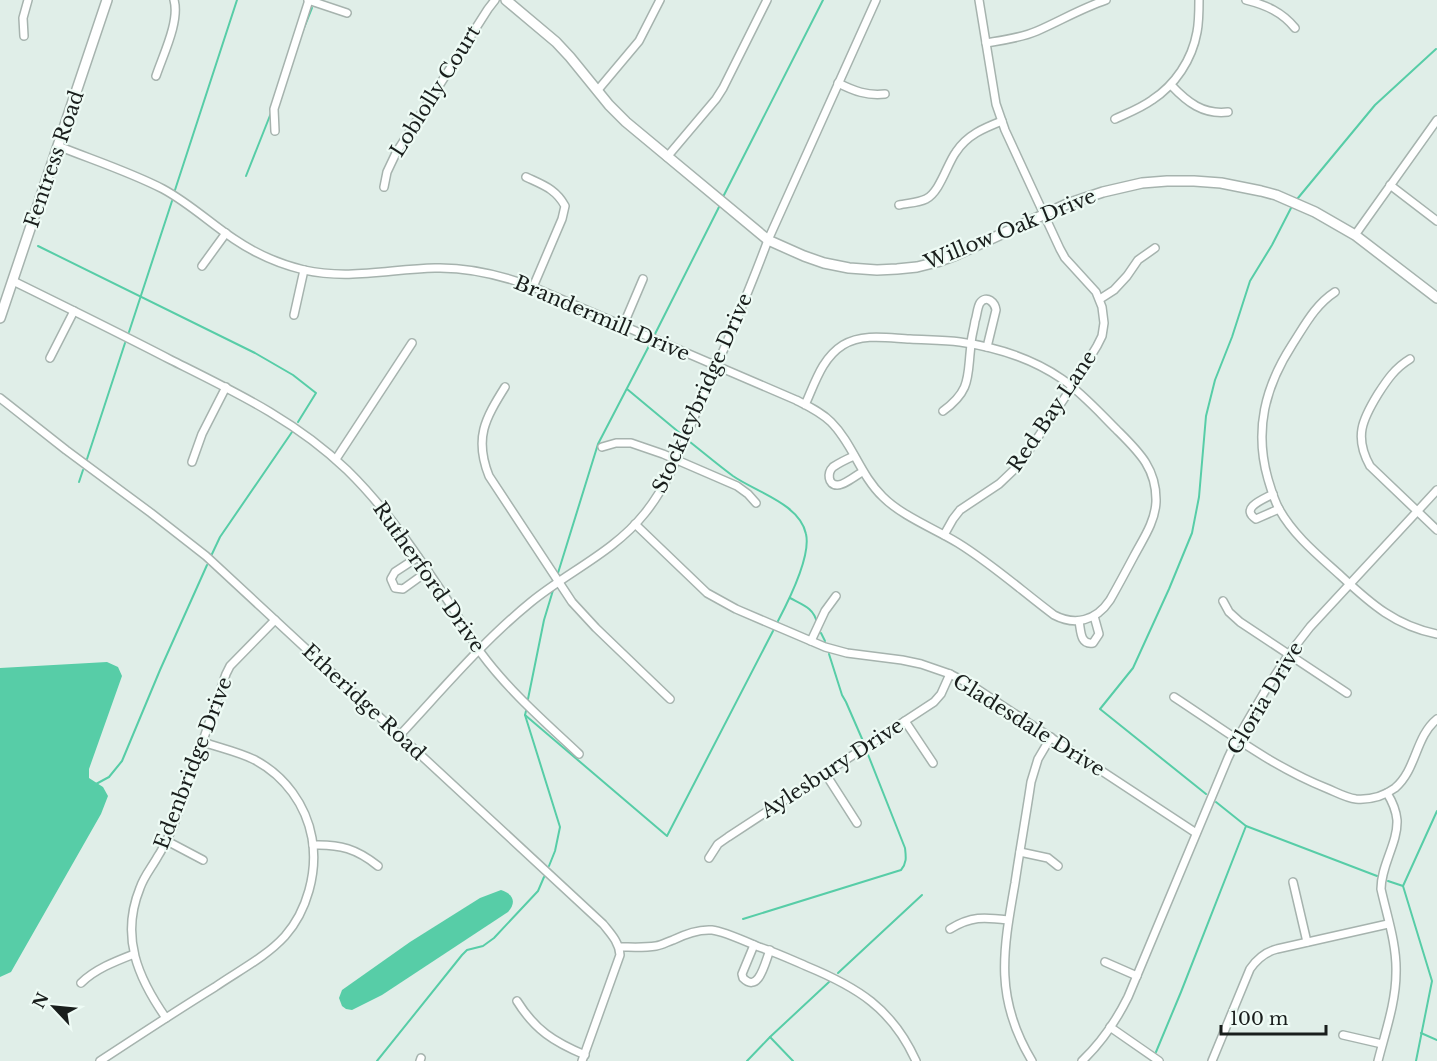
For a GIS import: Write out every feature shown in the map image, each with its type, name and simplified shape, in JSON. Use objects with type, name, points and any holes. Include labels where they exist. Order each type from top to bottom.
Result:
[{"type":"street","points":[[24,36],[23,18],[28,0]]},
{"type":"street","name":"Fentress Road","points":[[0,318],[107,0]]},
{"type":"street","points":[[156,76],[175,19],[174,0]]},
{"type":"street","points":[[275,131],[274,109],[309,0],[347,13]]},
{"type":"street","name":"Loblolly Court","points":[[384,186],[389,166],[396,153],[495,0]]},
{"type":"street","name":"Willow Oak Drive","points":[[506,0],[556,42],[626,122],[768,240],[824,263],[877,270],[917,267],[956,255],[1044,215],[1103,192],[1167,181],[1207,182],[1276,195],[1315,212],[1355,235],[1437,298]]},
{"type":"street","points":[[597,91],[639,41],[660,0]]},
{"type":"street","points":[[668,156],[723,88],[767,0]]},
{"type":"street","name":"Stockleybridge Drive","points":[[400,735],[514,616],[608,549],[635,524],[654,500],[676,460],[768,240],[876,0]]},
{"type":"street","points":[[980,0],[994,97],[1002,121],[1065,258],[1100,299],[1114,290],[1138,260],[1155,248]]},
{"type":"street","points":[[986,43],[1035,32],[1106,0]]},
{"type":"street","points":[[1115,119],[1153,100],[1182,70],[1191,54],[1197,32],[1199,0]]},
{"type":"street","points":[[1246,0],[1274,9],[1287,18],[1295,28]]},
{"type":"street","points":[[838,83],[853,91],[885,94]]},
{"type":"street","points":[[1170,85],[1197,108],[1215,113],[1228,112]]},
{"type":"street","points":[[1355,235],[1437,120]]},
{"type":"street","points":[[899,205],[928,198],[961,146],[977,131],[1002,121]]},
{"type":"street","name":"Brandermill Drive","points":[[58,146],[162,189],[252,250],[281,263],[304,270],[343,275],[434,268],[475,270],[497,274],[533,287],[806,405],[831,421],[869,482],[891,504],[976,555],[1054,615],[1062,619],[1082,620]]},
{"type":"street","points":[[526,177],[548,188],[560,197],[565,206],[562,219],[533,287]]},
{"type":"street","points":[[1390,185],[1437,221]]},
{"type":"street","points":[[202,266],[226,233]]},
{"type":"street","points":[[294,315],[304,270]]},
{"type":"street","points":[[623,326],[644,279]]},
{"type":"street","name":"Rutherford Drive","points":[[13,281],[255,402],[305,434],[336,459],[388,515],[496,672],[520,699],[579,754]]},
{"type":"street","points":[[1335,292],[1314,310],[1275,374],[1263,417],[1262,450],[1265,469],[1279,509],[1301,539],[1375,607],[1418,630],[1437,634]]},
{"type":"street","name":"Red Bay Lane","points":[[944,535],[960,510],[999,484],[1019,465],[1072,387],[1102,336],[1104,322],[1100,299]]},
{"type":"street","points":[[943,411],[956,400],[967,382],[978,309],[984,300],[993,302],[996,306],[987,347]]},
{"type":"street","points":[[50,358],[74,311]]},
{"type":"street","points":[[806,405],[825,361],[842,345],[861,338],[883,337],[959,342],[987,347],[1029,362],[1060,378],[1139,452],[1152,476],[1155,492],[1154,513],[1148,530],[1110,600],[1094,616],[1082,620],[1082,637],[1088,644],[1094,643],[1099,634],[1094,616]]},
{"type":"street","points":[[336,459],[412,343]]},
{"type":"street","points":[[1410,359],[1394,371],[1367,412],[1362,426],[1361,439],[1370,466],[1437,530]]},
{"type":"street","points":[[192,462],[202,434],[226,387]]},
{"type":"street","points":[[505,387],[489,412],[482,440],[483,458],[494,486],[572,602],[670,699]]},
{"type":"street","name":"Etheridge Road","points":[[0,398],[191,543],[603,924],[615,938],[619,947]]},
{"type":"street","points":[[602,447],[616,443],[631,444],[663,454],[737,486],[756,503]]},
{"type":"street","points":[[854,456],[832,468],[828,477],[831,483],[836,486],[862,472]]},
{"type":"street","name":"Gloria Drive","points":[[1082,1061],[1121,1010],[1237,739],[1265,690],[1310,627],[1437,490]]},
{"type":"street","points":[[1273,494],[1254,504],[1250,513],[1256,519],[1279,509]]},
{"type":"street","name":"Gladesdale Drive","points":[[635,524],[707,593],[736,609],[836,650],[902,660],[950,674],[971,685],[1196,833]]},
{"type":"street","points":[[418,557],[395,572],[391,579],[394,588],[403,589],[428,571]]},
{"type":"street","points":[[811,641],[825,612],[836,596]]},
{"type":"street","points":[[1223,601],[1236,619],[1347,693]]},
{"type":"street","name":"Edenbridge Drive","points":[[166,1018],[142,977],[134,954],[131,926],[134,907],[147,872],[167,841],[226,674],[230,666],[275,620]]},
{"type":"street","name":"Aylesbury Drive","points":[[709,858],[718,844],[728,837],[934,702],[941,694],[950,674]]},
{"type":"street","points":[[1174,697],[1277,765],[1354,799],[1374,798],[1387,793],[1401,782],[1407,774],[1423,735],[1437,719]]},
{"type":"street","points":[[905,721],[933,763]]},
{"type":"street","points":[[1032,1061],[1015,1027],[1006,994],[1004,959],[1008,920],[1036,765],[1051,737]]},
{"type":"street","points":[[100,1061],[260,958],[284,937],[294,924],[308,896],[313,864],[313,845],[310,827],[295,795],[269,769],[254,760],[203,742]]},
{"type":"street","points":[[825,773],[857,823]]},
{"type":"street","points":[[1378,1061],[1395,990],[1396,974],[1395,953],[1381,889],[1396,828],[1394,808],[1387,793]]},
{"type":"street","points":[[167,841],[203,860]]},
{"type":"street","points":[[313,845],[338,846],[353,850],[378,866]]},
{"type":"street","points":[[1020,852],[1048,858],[1058,866]]},
{"type":"street","points":[[1293,882],[1306,942]]},
{"type":"street","points":[[950,929],[969,920],[980,918],[1008,920]]},
{"type":"street","points":[[1212,1061],[1250,969],[1269,951],[1388,924]]},
{"type":"street","points":[[517,1001],[537,1027],[550,1038],[584,1058],[618,963],[619,947],[656,946],[700,930],[714,930],[770,950],[824,973],[860,992],[891,1020],[903,1036],[916,1061]]},
{"type":"street","points":[[754,945],[742,974],[748,982],[758,980],[770,950]]},
{"type":"street","points":[[81,983],[106,966],[134,954]]},
{"type":"street","points":[[1105,962],[1137,976]]},
{"type":"street","points":[[1110,1027],[1159,1061]]},
{"type":"street","points":[[1343,1035],[1382,1044]]},
{"type":"shaded area","points":[[107,662],[118,667],[122,676],[89,769],[89,778],[103,787],[108,796],[101,814],[11,972],[0,977],[0,668]]},
{"type":"shaded area","points":[[501,890],[511,896],[513,902],[508,912],[382,995],[352,1010],[342,1006],[339,998],[342,990],[410,942],[480,898]]},
{"type":"waterway","points":[[175,190],[237,0]]},
{"type":"waterway","points":[[724,195],[823,0]]},
{"type":"waterway","points":[[302,33],[312,8]]},
{"type":"waterway","points":[[1298,198],[1375,105],[1436,49]]},
{"type":"waterway","points":[[246,176],[271,113]]},
{"type":"waterway","points":[[129,332],[172,201]]},
{"type":"waterway","points":[[655,334],[719,207]]},
{"type":"waterway","points":[[1206,794],[1100,709],[1133,668],[1192,533],[1199,497],[1206,416],[1215,380],[1250,281],[1291,208]]},
{"type":"waterway","points":[[38,246],[255,353],[293,375],[316,393],[298,422]]},
{"type":"waterway","points":[[87,459],[125,343]]},
{"type":"waterway","points":[[558,573],[598,444],[650,344]]},
{"type":"waterway","points":[[627,389],[681,434]]},
{"type":"waterway","points":[[212,554],[220,537],[292,432]]},
{"type":"waterway","points":[[690,442],[733,476],[786,507],[802,524],[807,543],[805,554],[798,579],[778,621]]},
{"type":"waterway","points":[[79,482],[83,470]]},
{"type":"waterway","points":[[96,784],[109,777],[122,761],[207,565]]},
{"type":"waterway","points":[[528,699],[544,620],[554,587]]},
{"type":"waterway","points":[[790,598],[811,610],[817,623]]},
{"type":"waterway","points":[[525,715],[667,836],[773,631]]},
{"type":"waterway","points":[[821,633],[825,641]]},
{"type":"waterway","points":[[829,654],[842,695],[863,741]]},
{"type":"waterway","points":[[526,711],[525,715],[560,827],[549,866]]},
{"type":"waterway","points":[[743,919],[901,870],[906,860],[905,848],[867,752]]},
{"type":"waterway","points":[[1216,802],[1246,826],[1377,876]]},
{"type":"waterway","points":[[1416,1061],[1432,981],[1403,886],[1437,811]]},
{"type":"waterway","points":[[1156,1052],[1246,826]]},
{"type":"waterway","points":[[377,1061],[462,955],[467,950],[483,946],[494,938],[538,891],[544,877]]},
{"type":"waterway","points":[[1388,881],[1403,886]]},
{"type":"waterway","points":[[838,973],[922,895]]},
{"type":"waterway","points":[[747,1061],[829,982]]},
{"type":"waterway","points":[[1421,1033],[1437,1040]]},
{"type":"waterway","points":[[770,1037],[793,1061]]}]
